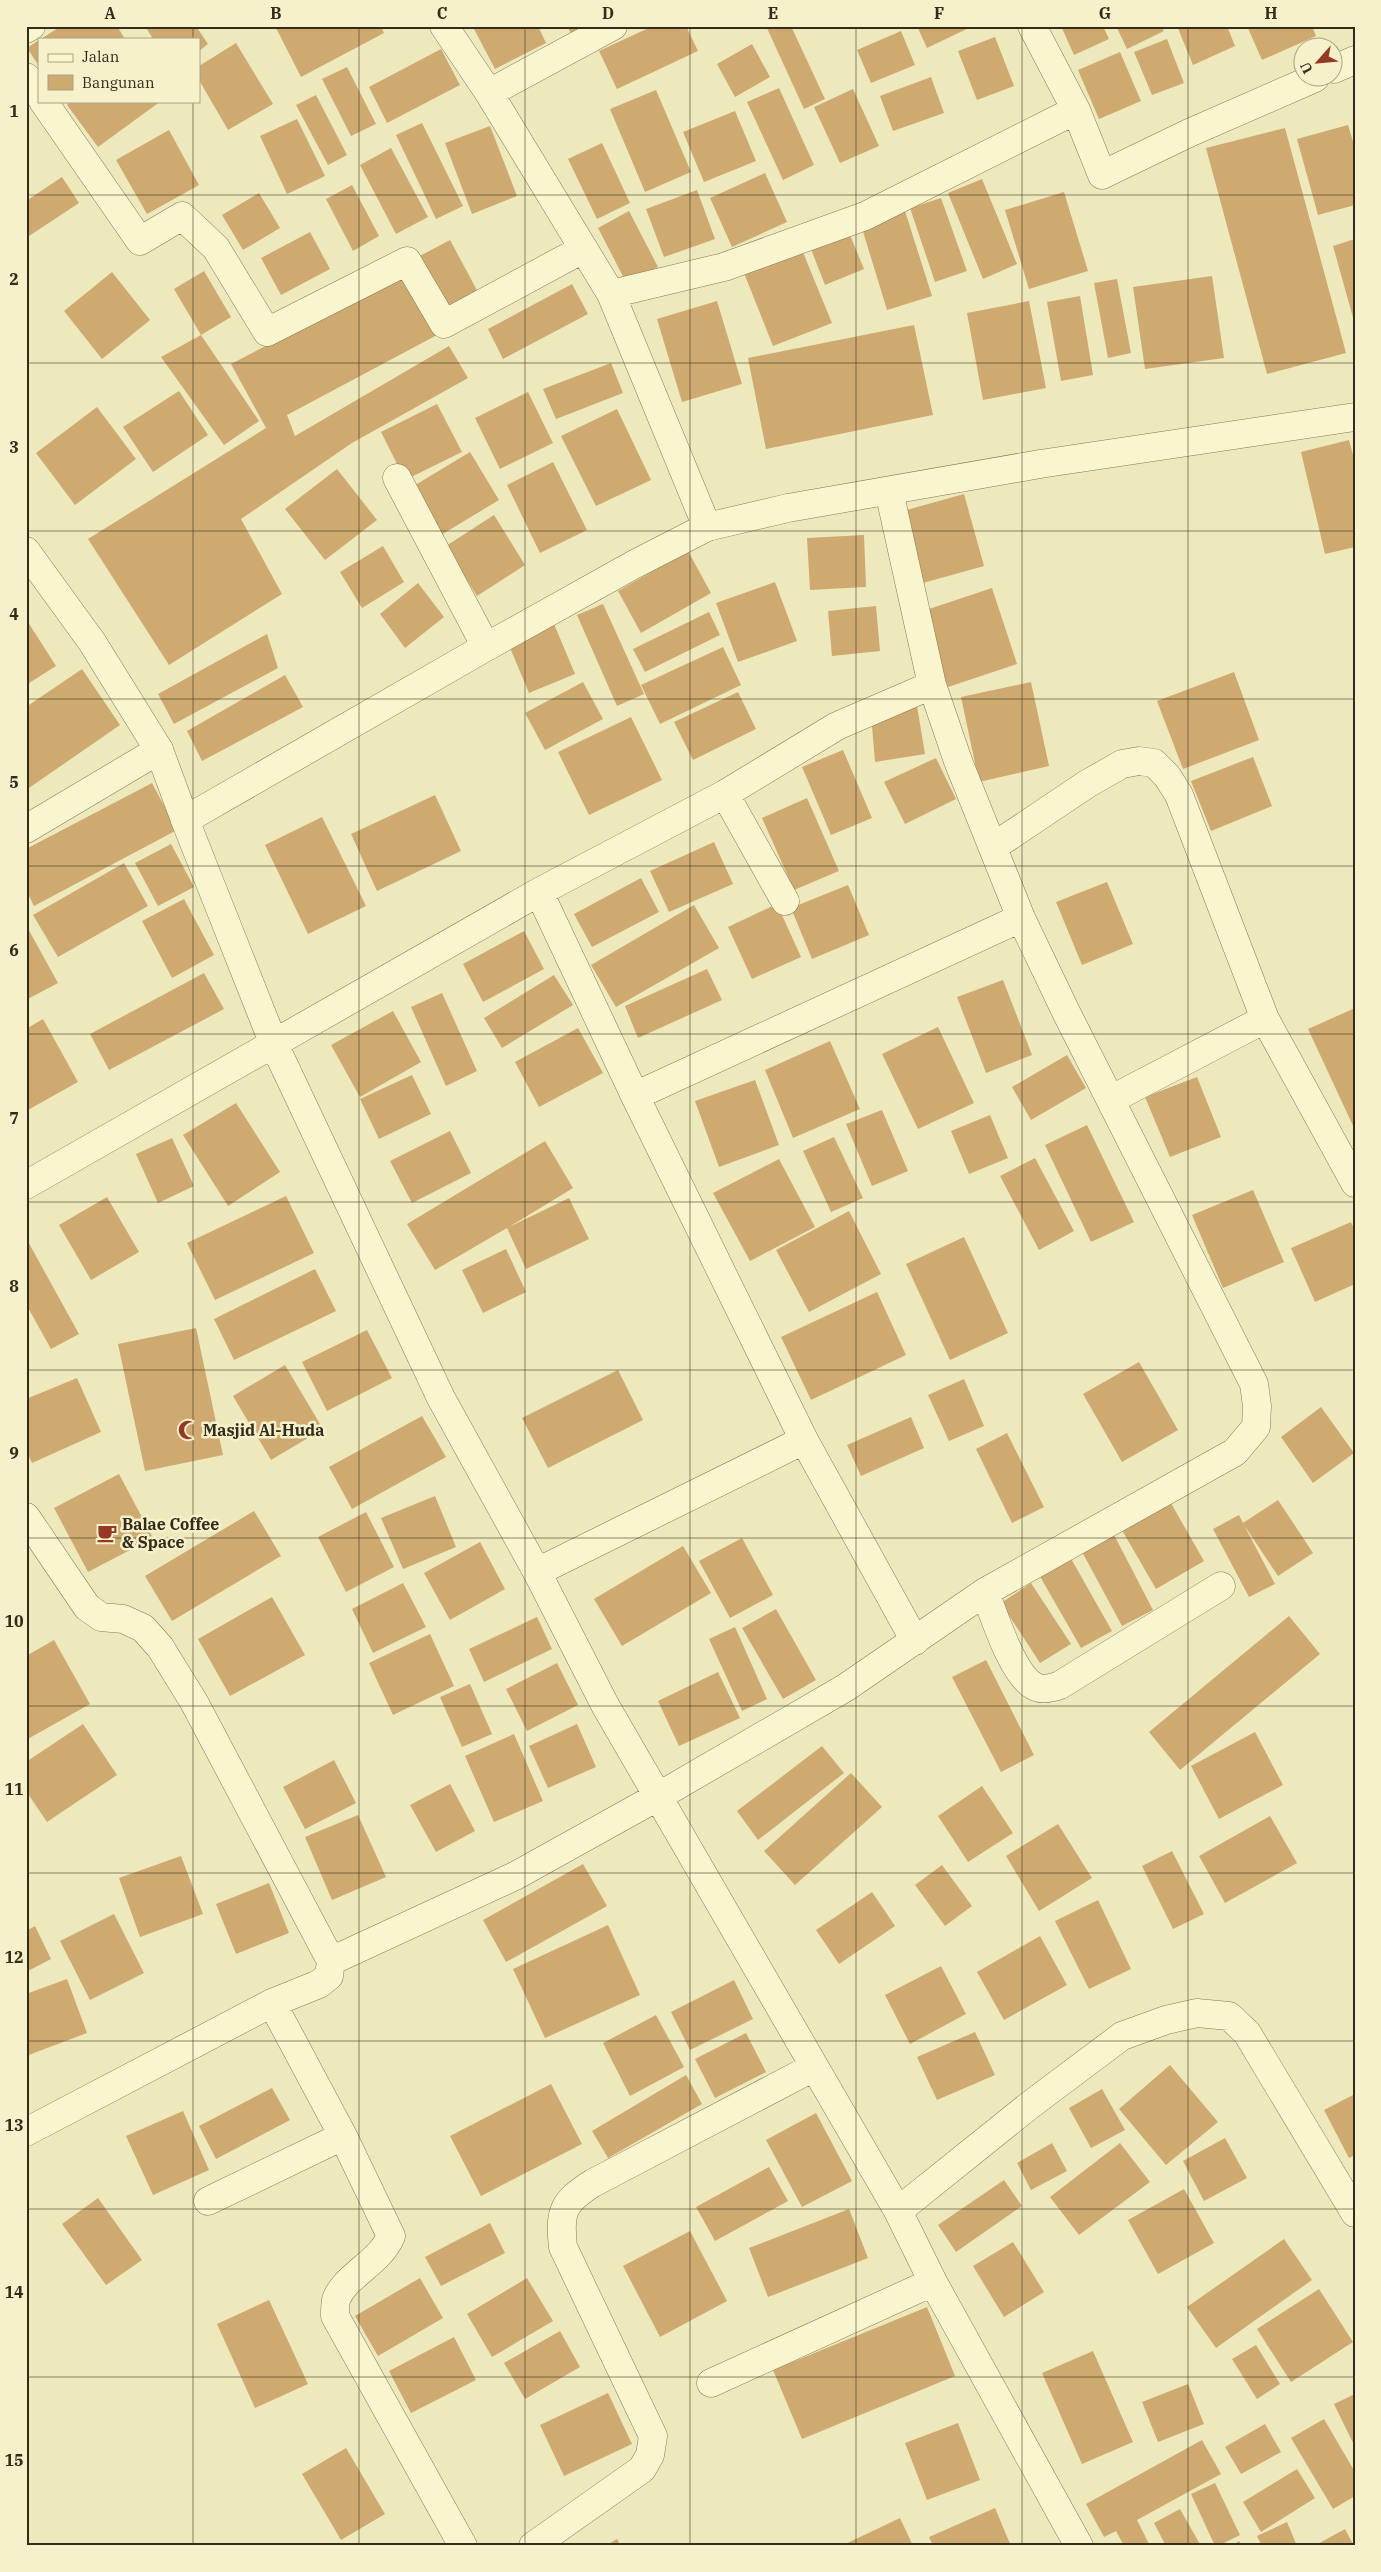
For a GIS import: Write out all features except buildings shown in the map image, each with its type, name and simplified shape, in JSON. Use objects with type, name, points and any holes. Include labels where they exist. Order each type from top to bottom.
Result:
[{"type":"street","points":[[26,29],[31,26]]},
{"type":"street","points":[[444,26],[489,93],[611,294],[707,528]]},
{"type":"street","points":[[489,93],[613,26]]},
{"type":"street","points":[[1032,26],[1076,110],[1102,175],[1189,132],[1294,87]]},
{"type":"street","points":[[26,76],[38,93]]},
{"type":"street","points":[[45,102],[140,241],[182,216],[216,248],[267,332],[406,261],[444,324],[583,250]]},
{"type":"street","points":[[611,294],[724,267],[865,216],[1076,110]]},
{"type":"street","points":[[184,820],[486,646],[633,565],[707,528],[788,508],[1040,464],[1208,441],[1355,417]]},
{"type":"street","points":[[397,478],[486,646]]},
{"type":"street","points":[[331,1962],[515,1876],[659,1796],[845,1688],[985,1592],[1235,1452],[1256,1427],[1257,1406],[1254,1384],[1112,1099],[1067,1014],[1021,918],[958,761],[932,685],[889,491]]},
{"type":"street","points":[[26,550],[92,642],[159,750],[184,820],[273,1042],[441,1398],[537,1572],[604,1705],[659,1796],[898,2211],[933,2282],[1079,2546]]},
{"type":"street","points":[[26,1185],[538,892],[725,794],[837,726],[932,685]]},
{"type":"street","points":[[26,829],[159,750]]},
{"type":"street","points":[[993,847],[1087,784],[1122,764],[1139,761],[1154,763],[1167,776],[1178,794],[1265,1019],[1355,1183]]},
{"type":"street","points":[[725,794],[785,901]]},
{"type":"street","points":[[538,892],[635,1096],[804,1440],[915,1641]]},
{"type":"street","points":[[635,1096],[1021,918]]},
{"type":"street","points":[[1112,1099],[1265,1019]]},
{"type":"street","points":[[537,1572],[804,1440]]},
{"type":"street","points":[[26,1517],[87,1608],[102,1617],[123,1619],[143,1628],[160,1647],[194,1702],[331,1962],[329,1976],[319,1984],[272,2003],[26,2132]]},
{"type":"street","points":[[985,1592],[1015,1664],[1027,1681],[1034,1687],[1043,1689],[1060,1685],[1221,1586]]},
{"type":"street","points":[[272,2003],[343,2136],[391,2236],[386,2249],[343,2288],[336,2301],[335,2316],[463,2546]]},
{"type":"street","points":[[898,2211],[1030,2105],[1122,2036],[1166,2020],[1197,2013],[1229,2016],[1247,2033],[1355,2213]]},
{"type":"street","points":[[533,2546],[642,2469],[650,2455],[653,2436],[563,2247],[562,2220],[572,2197],[593,2183],[814,2067]]},
{"type":"street","points":[[208,2201],[343,2136]]},
{"type":"street","points":[[711,2383],[933,2282]]},
{"type":"place","name":"Masjid Al-Huda","points":[[188,1430]]},
{"type":"place","name":"Balae Coffee & Space","points":[[107,1533]]}]
